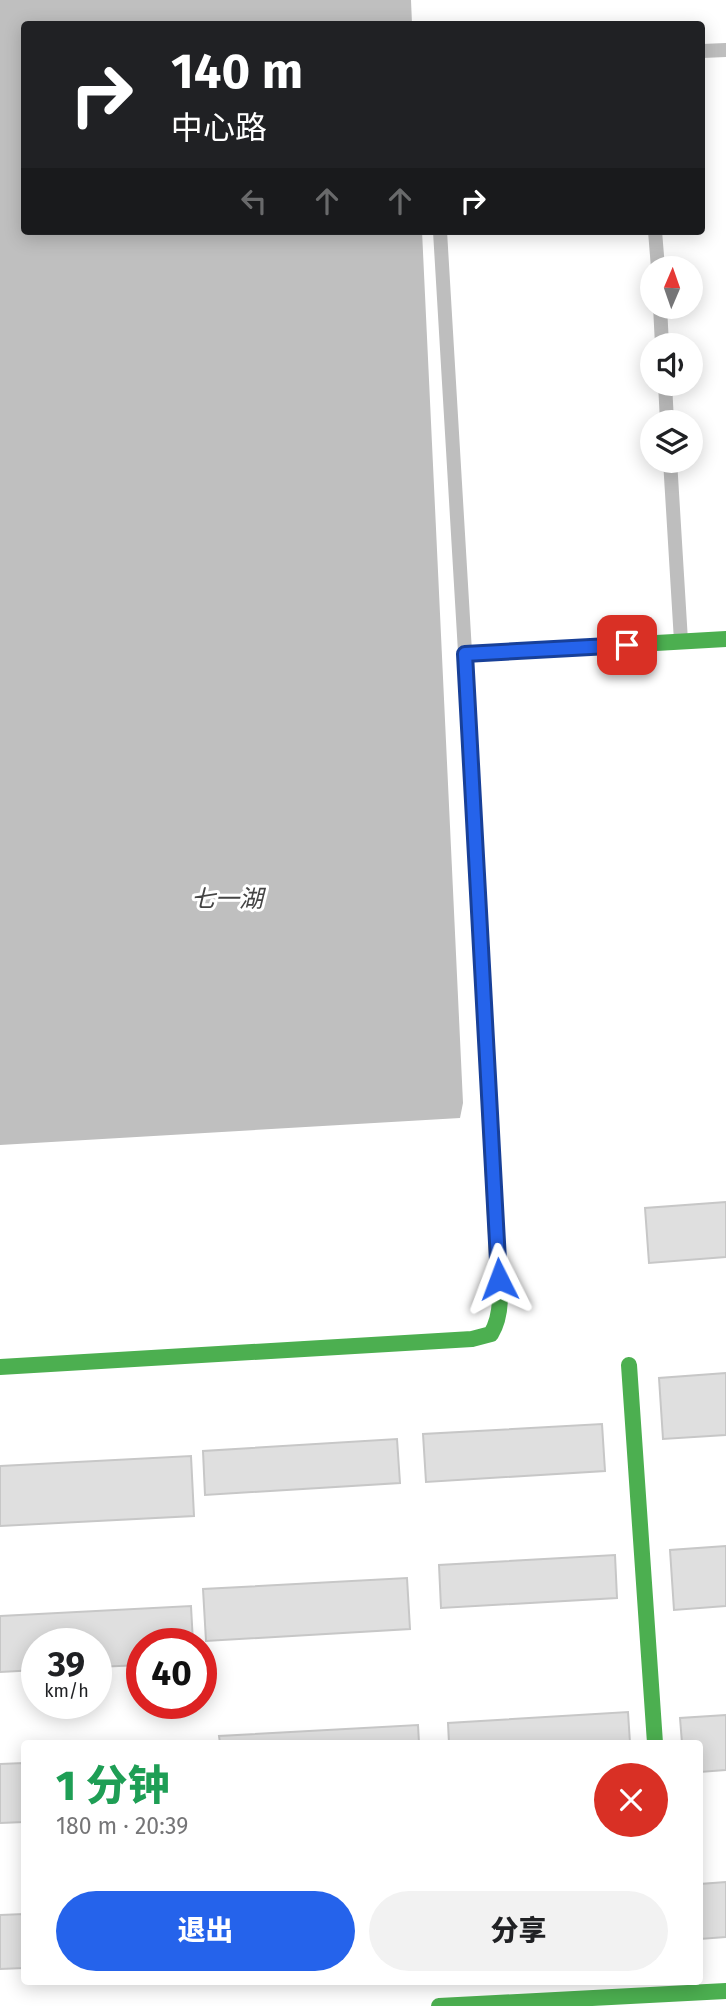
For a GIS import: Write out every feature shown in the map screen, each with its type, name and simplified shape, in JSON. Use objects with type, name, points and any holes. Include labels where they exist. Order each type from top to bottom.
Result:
[{"type":"street","points":[[0,1367],[472,1339],[491,1334],[500,1306],[465,654],[726,639]]},
{"type":"street","points":[[629,1365],[654,1740]]},
{"type":"street","points":[[439,2006],[726,1991]]},
{"type":"lane","points":[[705,51],[726,50]]},
{"type":"lane","points":[[440,235],[465,654]]},
{"type":"lane","points":[[655,235],[657,256]]},
{"type":"lane","points":[[671,473],[681,642]]},
{"type":"water","name":"七一湖","points":[[0,0],[411,0],[412,21],[21,21],[21,235],[422,235],[463,1103],[460,1118],[0,1145]]},
{"type":"building","points":[[726,1202],[726,1257],[649,1263],[645,1208]]},
{"type":"building","points":[[726,1373],[726,1435],[663,1439],[659,1378]]},
{"type":"building","points":[[602,1424],[605,1471],[426,1482],[423,1434]]},
{"type":"building","points":[[397,1439],[400,1483],[205,1495],[203,1451]]},
{"type":"building","points":[[191,1456],[194,1516],[0,1526],[0,1466]]},
{"type":"building","points":[[726,1546],[726,1606],[674,1610],[670,1550]]},
{"type":"building","points":[[615,1555],[617,1598],[441,1608],[439,1565]]},
{"type":"building","points":[[407,1578],[410,1629],[217,1640],[217,1628],[205,1628],[203,1589]]},
{"type":"building","points":[[191,1606],[192,1628],[126,1628],[126,1666],[112,1666],[112,1628],[21,1628],[21,1671],[0,1672],[0,1616]]},
{"type":"building","points":[[628,1712],[630,1740],[449,1740],[448,1723]]},
{"type":"building","points":[[726,1715],[726,1770],[703,1772],[703,1740],[682,1740],[680,1718]]},
{"type":"building","points":[[418,1725],[419,1740],[220,1740],[219,1736]]},
{"type":"building","points":[[21,1763],[21,1822],[0,1823],[0,1764]]},
{"type":"building","points":[[726,1882],[726,1937],[703,1939],[703,1884]]},
{"type":"building","points":[[21,1914],[21,1968],[0,1969],[0,1915]]},
{"type":"traffic: fast","points":[[482,967],[465,654],[726,639]]},
{"type":"traffic: fast","points":[[0,1367],[472,1339],[491,1334],[498,1315],[500,1295],[497,1254]]},
{"type":"traffic: fast","points":[[629,1365],[655,1740]]},
{"type":"traffic: fast","points":[[439,2006],[726,1991]]},
{"type":"traffic: slow","points":[[482,967],[497,1254]]},
{"type":"route","points":[[499,1279],[465,654],[627,645]]}]
